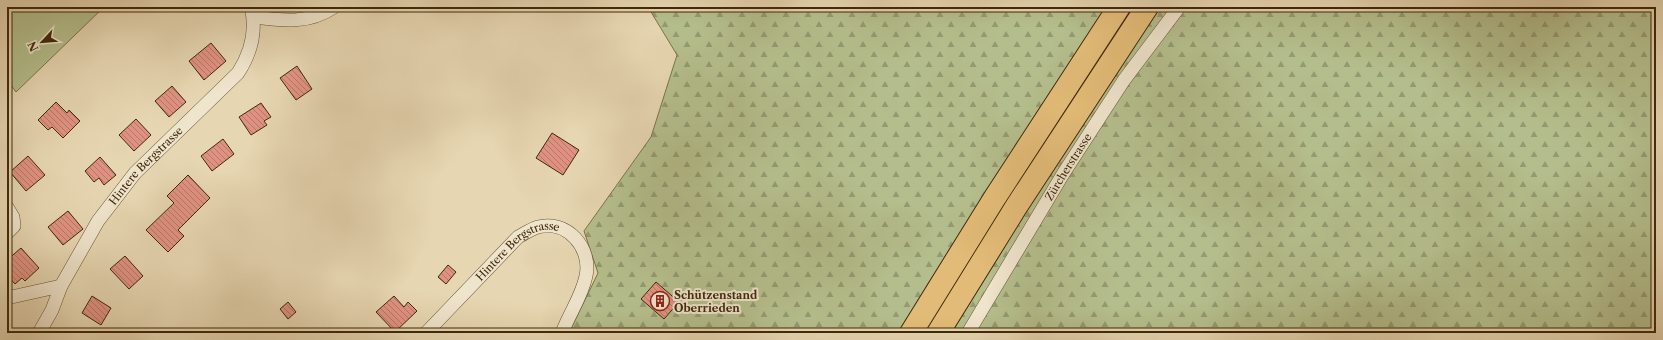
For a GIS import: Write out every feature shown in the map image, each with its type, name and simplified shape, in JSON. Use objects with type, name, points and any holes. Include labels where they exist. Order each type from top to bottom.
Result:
[{"type":"highway","points":[[911,333],[994,198],[1119,7]]},
{"type":"highway","points":[[938,333],[1016,207],[1147,7]]},
{"type":"street","points":[[252,12],[291,21],[306,20],[321,15],[334,7]]},
{"type":"street","name":"Zürcherstrasse","points":[[968,333],[1076,154],[1124,80],[1179,7]]},
{"type":"street","name":"Hintere Bergstrasse","points":[[39,333],[52,310],[62,286],[98,221],[135,172],[238,73],[248,58],[252,42],[252,12]]},
{"type":"street","points":[[7,207],[13,217],[14,226],[7,233]]},
{"type":"street","name":"Hintere Bergstrasse","points":[[426,333],[518,236],[538,227],[557,226],[570,233],[580,242],[588,267],[586,278],[562,333]]},
{"type":"street","points":[[7,298],[62,286]]},
{"type":"green space","points":[[7,7],[104,7],[16,92],[7,80]]},
{"type":"green space","points":[[648,7],[1656,7],[1656,333],[569,333],[598,273],[584,231],[651,137],[677,55]]},
{"type":"building","points":[[211,43],[226,61],[204,80],[189,61]]},
{"type":"building","points":[[297,66],[312,89],[296,100],[280,78]]},
{"type":"building","points":[[172,86],[186,102],[169,117],[155,101]]},
{"type":"building","points":[[56,102],[67,113],[69,110],[80,121],[63,138],[52,127],[48,130],[38,120]]},
{"type":"building","points":[[261,103],[271,117],[264,121],[267,125],[251,135],[239,117]]},
{"type":"building","points":[[136,119],[151,135],[134,151],[119,135]]},
{"type":"building","points":[[552,133],[579,150],[563,175],[536,158]]},
{"type":"building","points":[[223,139],[234,154],[212,171],[201,156]]},
{"type":"building","points":[[28,156],[45,175],[26,191],[10,172]]},
{"type":"building","points":[[100,157],[116,175],[104,185],[99,178],[94,182],[85,171]]},
{"type":"building","points":[[188,175],[210,198],[178,230],[184,236],[168,252],[146,230],[174,203],[167,196]]},
{"type":"building","points":[[68,211],[83,229],[63,245],[48,227]]},
{"type":"building","points":[[21,248],[39,268],[25,281],[22,278],[15,284],[7,275],[7,260]]},
{"type":"building","points":[[125,256],[143,276],[129,289],[110,269]]},
{"type":"building","points":[[448,265],[456,272],[446,284],[438,277]]},
{"type":"building","name":"Schützenstand Oberrieden","points":[[656,282],[679,302],[664,319],[641,299]]},
{"type":"building","points":[[92,296],[111,308],[101,325],[82,313]]},
{"type":"building","points":[[394,296],[404,307],[408,302],[417,311],[395,332],[376,312]]},
{"type":"building","points":[[288,302],[296,312],[288,319],[280,309]]},
{"type":"place","name":"Schützenstand Oberrieden","points":[[660,301]]}]
